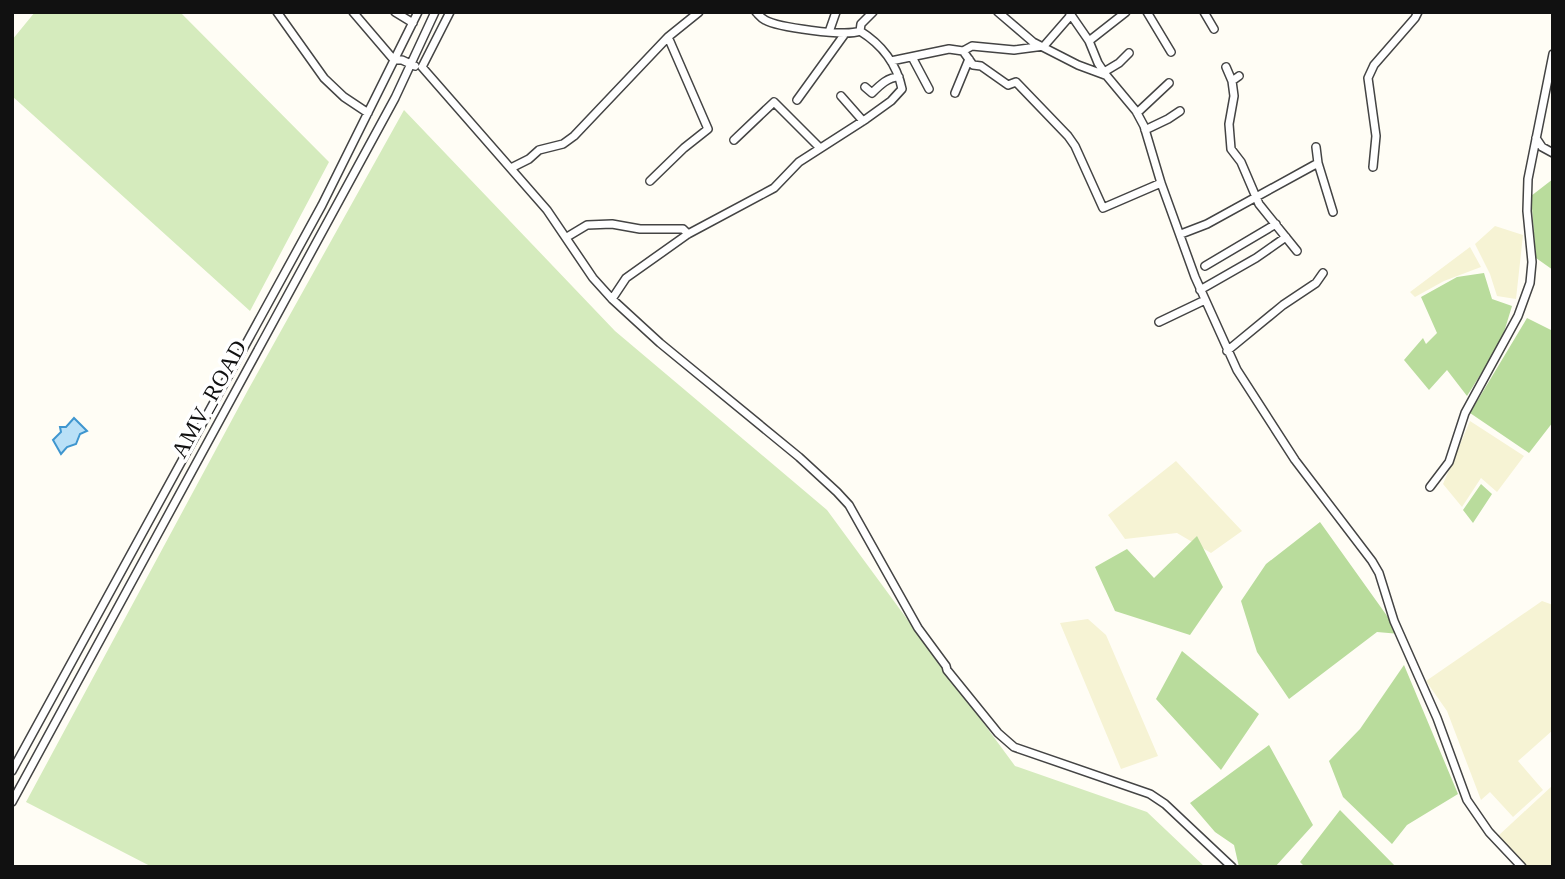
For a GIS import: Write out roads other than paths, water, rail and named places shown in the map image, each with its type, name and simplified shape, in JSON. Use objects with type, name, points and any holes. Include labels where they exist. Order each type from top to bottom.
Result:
[{"type":"street","points":[[277,12],[324,78],[344,97],[368,113]]},
{"type":"street","points":[[353,12],[394,60],[422,67],[547,211],[593,278],[612,299],[660,343],[765,428],[849,505],[918,628],[947,670],[1003,738],[1021,750],[1150,794],[1172,810],[1232,867]]},
{"type":"street","points":[[394,12],[412,23]]},
{"type":"street","points":[[12,771],[312,224],[418,12]]},
{"type":"street","name":"AMV_ROAD","points":[[12,802],[391,104],[435,12]]},
{"type":"street","points":[[422,67],[450,12]]},
{"type":"street","points":[[511,168],[539,150],[563,144],[575,136],[668,37],[699,12]]},
{"type":"street","points":[[756,12],[767,22],[795,28],[844,35],[860,31]]},
{"type":"street","points":[[767,22],[775,12]]},
{"type":"street","points":[[830,32],[836,12]]},
{"type":"street","points":[[860,31],[861,24],[873,12]]},
{"type":"street","points":[[998,12],[1033,42],[1078,65],[1105,74]]},
{"type":"street","points":[[1089,41],[1126,12]]},
{"type":"street","points":[[1146,12],[1171,52]]},
{"type":"street","points":[[1205,12],[1214,29]]},
{"type":"street","points":[[1373,167],[1376,136],[1368,78],[1374,65],[1418,12]]},
{"type":"street","points":[[891,61],[949,49],[963,51],[972,46],[1014,50],[1044,46],[1070,14],[1089,41],[1105,74],[1137,113],[1145,130],[1200,290],[1237,370],[1295,460],[1379,573],[1394,621],[1437,718],[1467,800],[1489,832],[1522,867]]},
{"type":"street","points":[[612,299],[626,278],[688,234],[774,188],[799,162],[891,101],[902,89],[899,77],[880,48],[860,31]]},
{"type":"street","points":[[797,100],[844,35]]},
{"type":"street","points":[[650,181],[708,130],[668,37]]},
{"type":"street","points":[[963,51],[973,65],[981,66],[1008,85],[1016,82],[1068,136],[1103,208],[1161,183]]},
{"type":"street","points":[[1105,74],[1129,53]]},
{"type":"street","points":[[1430,487],[1449,462],[1465,413],[1518,316],[1530,283],[1532,262],[1527,211],[1528,179],[1553,54]]},
{"type":"street","points":[[912,57],[929,89]]},
{"type":"street","points":[[955,93],[969,59]]},
{"type":"street","points":[[1226,67],[1235,78],[1229,124],[1231,149],[1241,163],[1255,196],[1297,251]]},
{"type":"street","points":[[865,87],[872,93],[893,77],[899,77]]},
{"type":"street","points":[[1137,113],[1169,83]]},
{"type":"street","points":[[377,96],[383,106],[391,104]]},
{"type":"street","points":[[841,96],[863,121]]},
{"type":"street","points":[[734,140],[774,103],[820,148]]},
{"type":"street","points":[[1145,130],[1180,111]]},
{"type":"street","points":[[1536,138],[1542,147],[1552,151]]},
{"type":"street","points":[[1316,147],[1318,163],[1333,212]]},
{"type":"street","points":[[1181,233],[1207,225],[1318,163]]},
{"type":"street","points":[[321,205],[333,212]]},
{"type":"street","points":[[312,224],[323,230]]},
{"type":"street","points":[[566,237],[587,225],[611,224],[640,229],[683,229],[688,234]]},
{"type":"street","points":[[1205,266],[1276,224]]},
{"type":"street","points":[[1200,290],[1256,258],[1286,237]]},
{"type":"street","points":[[1227,351],[1283,305],[1315,283],[1323,273]]},
{"type":"street","points":[[1159,322],[1205,300]]},
{"type":"water","points":[[74,418],[87,431],[80,434],[76,444],[67,447],[61,454],[53,440],[61,432],[60,427],[66,427]]}]
